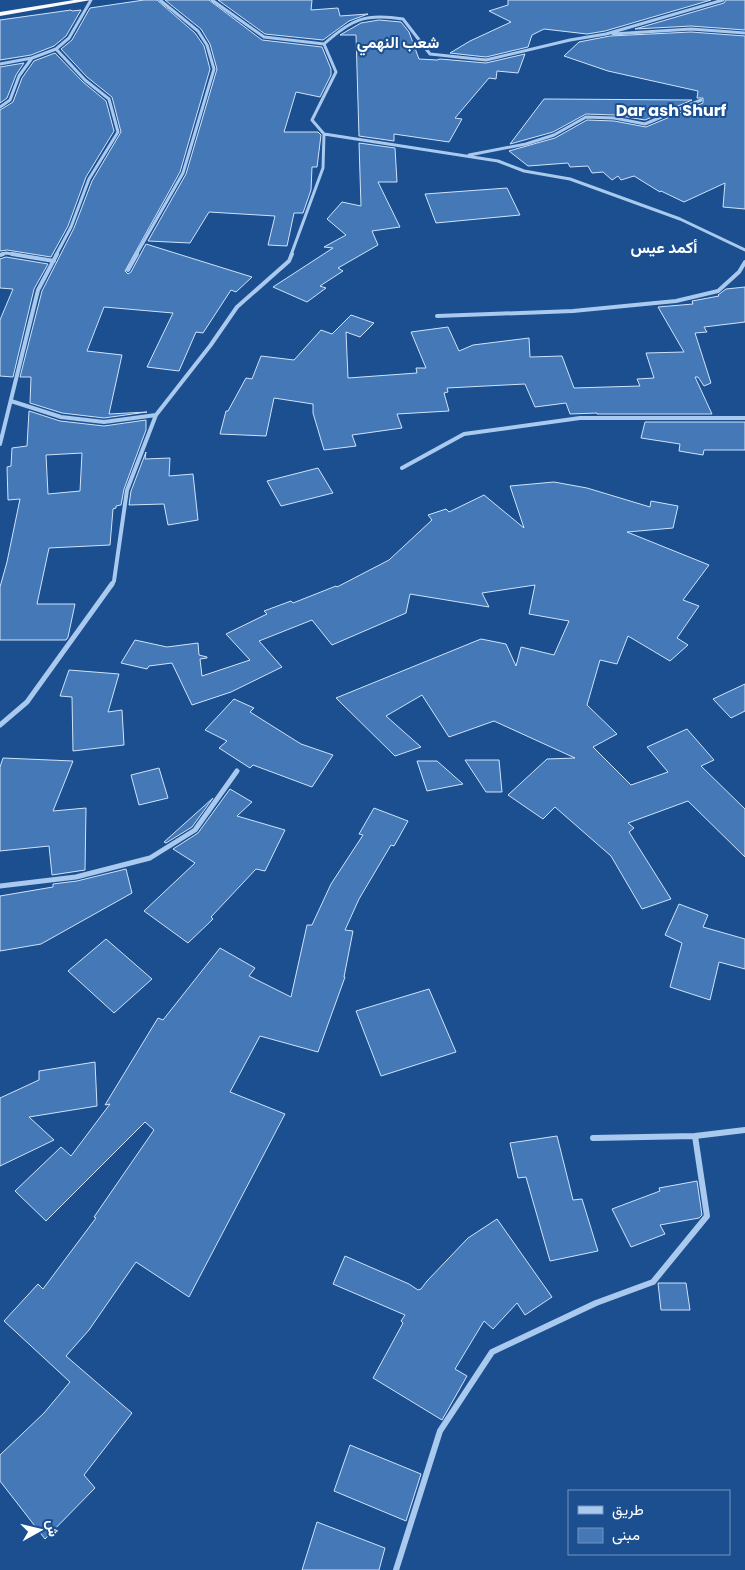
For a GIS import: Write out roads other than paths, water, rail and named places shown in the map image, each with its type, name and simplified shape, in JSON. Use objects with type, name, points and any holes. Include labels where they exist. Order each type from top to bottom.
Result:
[{"type":"highway","points":[[0,14],[87,0]]},
{"type":"street","points":[[0,64],[32,58],[56,49],[68,38],[91,0]]},
{"type":"street","points":[[128,270],[183,173],[214,69],[207,46],[198,31],[160,0]]},
{"type":"street","points":[[212,0],[264,37],[324,44],[347,23],[364,16],[386,16],[403,20],[430,54],[486,60],[570,40],[606,34],[690,29],[745,33]]},
{"type":"street","points":[[606,34],[723,0]]},
{"type":"street","points":[[324,44],[336,72],[312,120],[324,134],[498,161],[524,171],[570,179],[680,219],[745,250]]},
{"type":"street","points":[[0,444],[38,290],[71,227],[89,179],[118,132],[110,99],[85,80],[56,49]]},
{"type":"street","points":[[0,107],[10,100],[19,76],[32,58]]},
{"type":"street","points":[[465,156],[526,144],[554,135],[586,117],[614,118],[645,124],[702,100]]},
{"type":"street","points":[[0,725],[27,702],[114,581],[127,490],[156,415],[210,346],[237,307],[288,261],[323,168],[324,134]]},
{"type":"street","points":[[0,254],[6,253],[54,261]]},
{"type":"street","points":[[437,316],[573,311],[676,302],[718,291],[739,272],[745,262]]},
{"type":"street","points":[[11,401],[61,417],[104,422],[156,415]]},
{"type":"street","points":[[402,468],[464,434],[580,418],[745,418]]},
{"type":"street","points":[[0,886],[76,877],[150,858],[195,830],[237,771]]},
{"type":"street","points":[[593,1138],[695,1136],[745,1130]]},
{"type":"street","points":[[396,1570],[440,1431],[492,1352],[596,1303],[652,1282],[707,1216],[695,1136]]},
{"type":"district","name":"شعب النهمي","points":[[398,42]]},
{"type":"district","name":"Dar ash Shurf","points":[[671,110]]},
{"type":"district","name":"أكمد عيس","points":[[664,247]]}]
